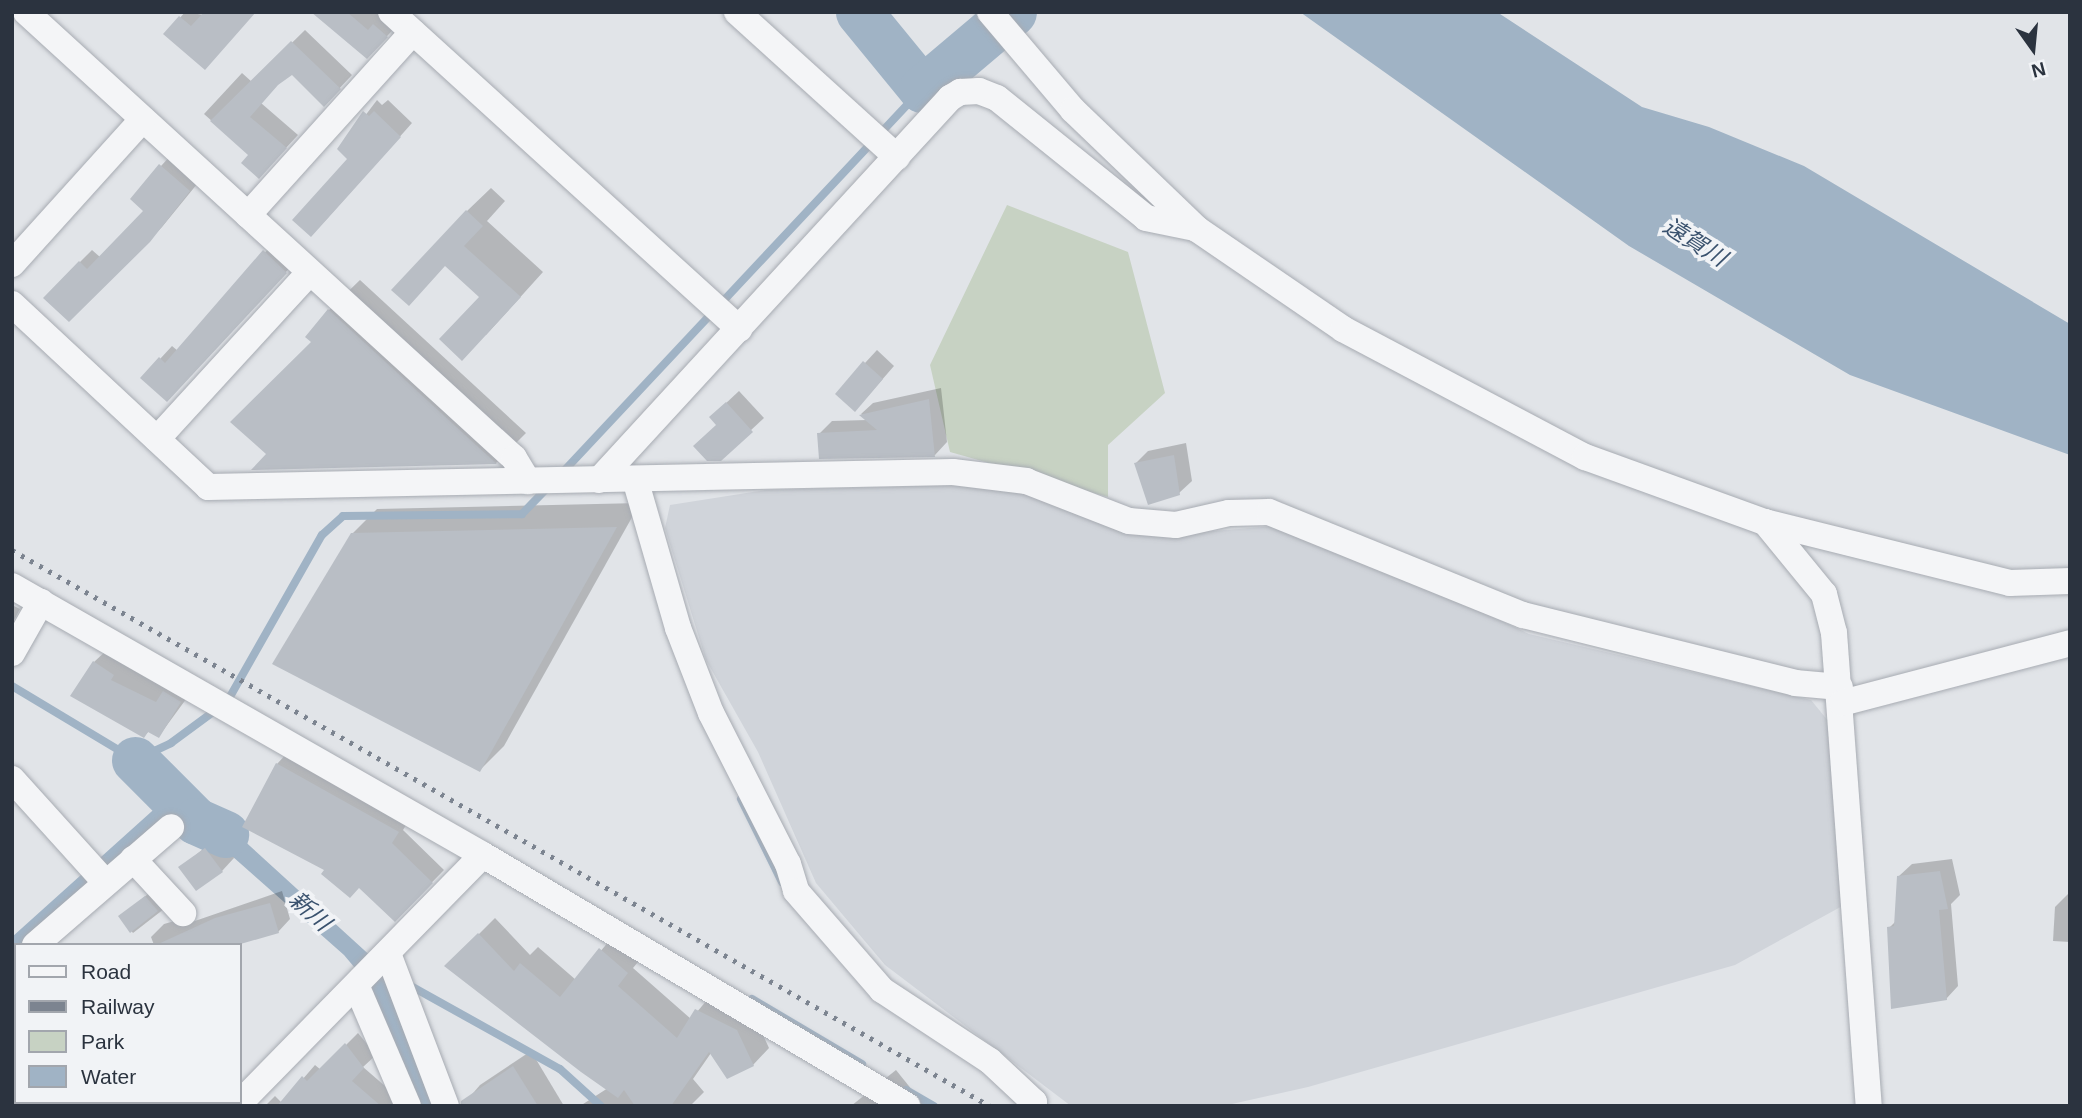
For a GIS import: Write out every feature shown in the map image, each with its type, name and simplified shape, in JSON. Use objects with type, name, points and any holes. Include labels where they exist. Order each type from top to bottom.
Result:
[{"type":"street","points":[[26,12],[514,458],[528,481]]},
{"type":"street","points":[[391,12],[739,329]]},
{"type":"street","points":[[737,12],[897,157]]},
{"type":"street","points":[[990,12],[1073,110],[1197,229],[1343,329],[1586,457],[1765,522],[2010,583],[2070,582]]},
{"type":"street","points":[[248,215],[413,32]]},
{"type":"street","points":[[599,480],[950,98],[979,91],[996,98],[1146,218],[1197,229]]},
{"type":"street","points":[[12,264],[143,119]]},
{"type":"street","points":[[157,439],[310,272]]},
{"type":"street","points":[[12,304],[208,487],[953,472],[1026,481],[1129,521],[1175,525],[1229,513],[1269,512],[1524,615],[1841,695],[2070,643]]},
{"type":"street","points":[[635,479],[678,628],[711,713],[788,864],[796,891],[882,990],[989,1061],[1034,1102],[1032,1106]]},
{"type":"street","points":[[1765,522],[1824,594],[1841,695],[1869,1106]]},
{"type":"street","points":[[12,586],[483,855],[907,1106]]},
{"type":"street","points":[[12,653],[41,602]]},
{"type":"street","points":[[12,779],[99,875]]},
{"type":"street","points":[[37,943],[99,875],[133,859],[171,827]]},
{"type":"street","points":[[242,1101],[373,972],[483,855]]},
{"type":"street","points":[[133,859],[183,913]]},
{"type":"street","points":[[373,972],[408,1106]]},
{"type":"street","points":[[373,972],[446,1106]]},
{"type":"shaded area","points":[[962,485],[1024,491],[1153,536],[1274,526],[1440,592],[1529,634],[1811,700],[1834,728],[1846,904],[1735,965],[1308,1087],[1223,1106],[1071,1106],[885,965],[816,883],[758,752],[706,660],[665,528],[670,505],[765,490]]},
{"type":"green space","points":[[1007,205],[1128,252],[1165,393],[1108,445],[1108,497],[950,452],[930,365]]},
{"type":"water","name":"遠賀川","points":[[1300,12],[1497,12],[1642,107],[1709,127],[1804,166],[2070,324],[2070,455],[1850,375],[1629,246]]},
{"type":"water","points":[[178,797],[211,824],[228,826],[375,960],[386,976],[442,1106],[416,1106],[360,974],[344,955],[206,833],[172,812],[24,943],[14,943],[12,954],[12,937],[161,803]]},
{"type":"building","points":[[204,12],[256,12],[205,70],[163,34],[179,16],[191,26]]},
{"type":"building","points":[[311,12],[347,12],[368,30],[373,24],[388,37],[367,59]]},
{"type":"building","points":[[291,41],[341,89],[324,107],[292,75],[278,85],[250,117],[287,148],[259,179],[241,163],[248,155],[210,121]]},
{"type":"building","points":[[363,111],[369,116],[374,111],[401,137],[311,237],[292,220],[347,159],[337,149]]},
{"type":"building","points":[[159,164],[190,191],[150,242],[69,322],[43,298],[79,261],[87,269],[143,211],[130,199]]},
{"type":"building","points":[[466,210],[483,226],[464,246],[521,297],[462,361],[439,339],[479,297],[445,266],[409,306],[391,290]]},
{"type":"building","points":[[263,250],[287,273],[167,402],[140,378],[159,357],[165,363]]},
{"type":"building","points":[[328,309],[497,464],[251,470],[266,454],[230,422],[311,342],[305,337]]},
{"type":"building","points":[[863,361],[883,379],[855,412],[835,394]]},
{"type":"building","points":[[929,399],[935,457],[819,459],[817,433],[877,430],[859,415]]},
{"type":"building","points":[[726,402],[753,432],[721,461],[707,461],[693,446],[716,425],[709,417]]},
{"type":"building","points":[[1174,455],[1180,495],[1148,505],[1134,463]]},
{"type":"building","points":[[617,527],[480,772],[272,664],[351,533]]},
{"type":"building","points":[[93,661],[114,675],[111,680],[156,702],[163,691],[181,702],[159,738],[148,732],[144,738],[70,696]]},
{"type":"building","points":[[276,763],[399,832],[392,843],[433,883],[395,922],[359,888],[350,898],[321,874],[324,870],[242,827]]},
{"type":"building","points":[[205,848],[223,872],[196,891],[178,867]]},
{"type":"building","points":[[1940,871],[1948,909],[1939,910],[1947,1000],[1891,1009],[1887,927],[1894,926],[1897,876]]},
{"type":"building","points":[[145,896],[158,911],[130,933],[118,916]]},
{"type":"building","points":[[270,903],[279,933],[242,944],[160,943],[215,918]]},
{"type":"building","points":[[478,933],[514,971],[520,963],[560,997],[599,948],[628,973],[618,986],[677,1038],[695,1009],[737,1030],[754,1066],[727,1079],[709,1052],[671,1106],[635,1106],[624,1090],[618,1098],[444,966]]},
{"type":"building","points":[[345,1043],[364,1068],[352,1081],[381,1106],[277,1106],[302,1076],[307,1081]]},
{"type":"building","points":[[513,1066],[538,1106],[461,1106],[461,1101]]},
{"type":"waterway","points":[[859,12],[922,89],[1013,12]]},
{"type":"waterway","points":[[562,473],[922,89]]},
{"type":"waterway","points":[[227,702],[322,535],[343,516],[522,514],[548,487]]},
{"type":"waterway","points":[[12,686],[135,760],[171,743],[216,710]]},
{"type":"waterway","name":"新川","points":[[135,760],[196,821],[225,834]]},
{"type":"waterway","points":[[741,799],[782,882]]},
{"type":"waterway","points":[[409,985],[560,1069],[601,1106]]},
{"type":"waterway","points":[[752,999],[862,1064]]},
{"type":"waterway","points":[[906,1090],[934,1106]]},
{"type":"railway","points":[[12,550],[990,1106]]}]
